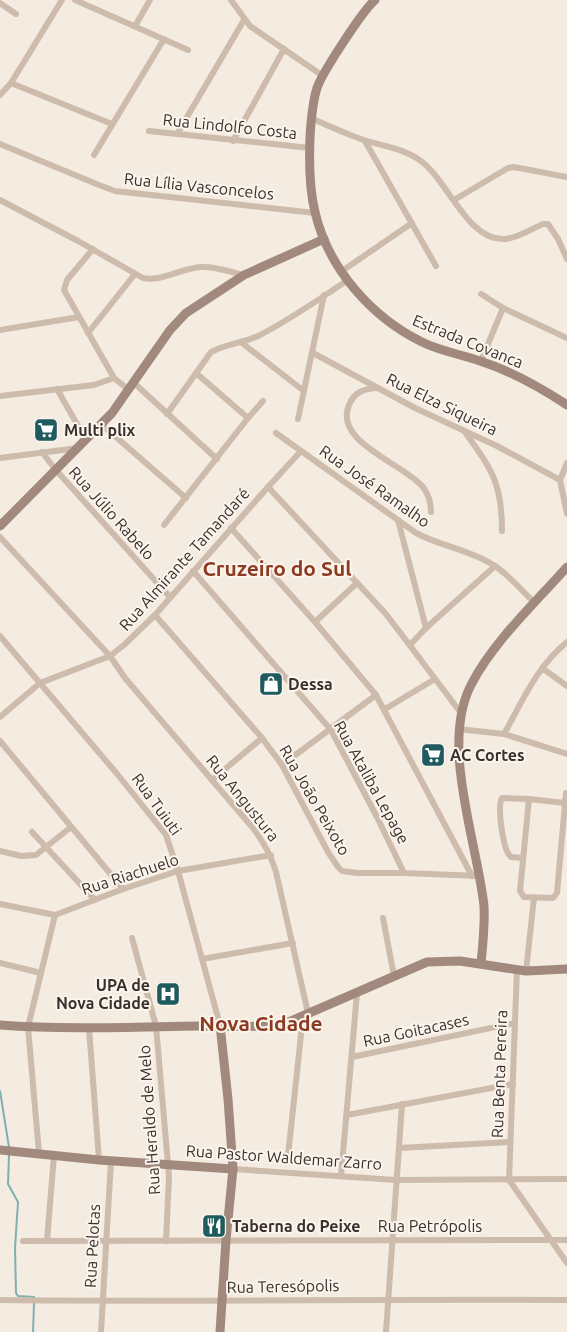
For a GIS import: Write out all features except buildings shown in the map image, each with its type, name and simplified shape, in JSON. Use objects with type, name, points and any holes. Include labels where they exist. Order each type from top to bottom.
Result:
[{"type":"street","points":[[0,95],[11,82],[62,0]]},
{"type":"street","points":[[75,0],[188,50]]},
{"type":"street","points":[[135,26],[150,0]]},
{"type":"street","points":[[231,0],[250,26],[323,76]]},
{"type":"street","name":"Estrada Covanca","points":[[375,0],[350,33],[317,88],[311,118],[310,170],[315,213],[324,239],[342,271],[361,298],[404,332],[436,348],[481,361],[520,377],[567,405]]},
{"type":"street","points":[[0,3],[16,14]]},
{"type":"street","points":[[177,134],[244,20]]},
{"type":"street","points":[[94,156],[164,39]]},
{"type":"street","points":[[232,141],[284,49]]},
{"type":"street","points":[[11,82],[112,124]]},
{"type":"street","points":[[311,118],[365,140],[402,151],[417,158],[435,173],[476,228],[491,238],[504,239],[514,237],[543,224],[548,224],[567,259]]},
{"type":"street","name":"Rua Lindolfo Costa","points":[[148,131],[310,148]]},
{"type":"street","points":[[365,140],[436,266]]},
{"type":"street","name":"Rua Lília Vasconcelos","points":[[0,144],[116,190],[315,213]]},
{"type":"street","points":[[454,200],[508,168],[514,167],[567,176]]},
{"type":"street","points":[[0,200],[93,249],[143,278],[155,279],[193,268],[207,267],[244,276]]},
{"type":"street","points":[[342,271],[412,223]]},
{"type":"street","points":[[2,522],[101,424],[180,319],[195,306],[244,276],[324,239]]},
{"type":"street","points":[[93,249],[64,285],[64,290],[78,318],[114,378],[131,386],[217,459]]},
{"type":"street","points":[[88,333],[135,274]]},
{"type":"street","points":[[166,414],[211,352],[227,345],[242,343],[259,336],[348,280]]},
{"type":"street","points":[[481,294],[504,308],[567,338]]},
{"type":"street","points":[[298,419],[324,295]]},
{"type":"street","points":[[481,361],[504,308]]},
{"type":"street","points":[[0,330],[78,318]]},
{"type":"street","points":[[242,343],[304,391]]},
{"type":"street","name":"Rua Elza Siqueira","points":[[313,353],[560,480]]},
{"type":"street","points":[[196,373],[248,418]]},
{"type":"street","points":[[0,396],[94,385],[114,378]]},
{"type":"street","points":[[378,387],[365,389],[355,395],[346,412],[349,429],[360,441],[422,486],[429,498],[431,512]]},
{"type":"street","points":[[58,389],[86,440]]},
{"type":"street","points":[[164,525],[263,401]]},
{"type":"street","points":[[101,424],[186,498]]},
{"type":"street","points":[[464,431],[494,476],[502,507],[502,532]]},
{"type":"street","name":"Rua José Ramalho","points":[[276,433],[428,540],[495,566],[535,603]]},
{"type":"street","points":[[0,458],[78,448]]},
{"type":"street","name":"Rua Almirante Tamandaré","points":[[0,717],[40,682],[110,656],[124,645],[155,615],[169,596],[302,451]]},
{"type":"street","name":"Rua Júlio Rabelo","points":[[42,452],[169,596]]},
{"type":"street","points":[[567,462],[560,480],[567,514]]},
{"type":"street","points":[[268,487],[386,614],[461,713]]},
{"type":"street","points":[[398,520],[426,628]]},
{"type":"street","points":[[231,528],[315,622],[376,695],[475,876]]},
{"type":"street","name":"Rua Angustura","points":[[0,537],[110,656],[125,678],[252,827],[271,855],[293,943],[305,1014],[288,1156]]},
{"type":"street","points":[[410,645],[426,628],[495,566]]},
{"type":"street","points":[[481,963],[484,919],[475,876],[459,763],[458,728],[461,713],[470,686],[484,663],[567,567]]},
{"type":"street","name":"Rua Ataliba Lepage","points":[[193,571],[331,730],[377,816],[404,873]]},
{"type":"street","points":[[315,622],[357,583]]},
{"type":"street","name":"Rua João Peixoto","points":[[155,615],[262,738],[282,764],[338,867],[342,871],[348,873],[475,876]]},
{"type":"street","name":"Rua Tuiuti","points":[[0,636],[158,824],[170,843],[220,1025]]},
{"type":"street","points":[[504,734],[542,668],[553,654],[567,642]]},
{"type":"street","points":[[542,668],[567,686]]},
{"type":"street","points":[[385,709],[435,679]]},
{"type":"street","points":[[282,764],[331,730],[376,695]]},
{"type":"street","points":[[458,728],[504,734],[567,754]]},
{"type":"street","points":[[212,780],[262,738]]},
{"type":"street","points":[[0,741],[123,889]]},
{"type":"street","points":[[529,799],[520,891],[524,897],[552,898],[556,896],[566,793]]},
{"type":"street","points":[[522,858],[511,857],[508,854],[501,820],[500,800],[504,798],[529,799],[565,803]]},
{"type":"street","points":[[0,851],[28,857],[36,855],[71,827]]},
{"type":"street","points":[[32,832],[95,900]]},
{"type":"street","name":"Rua Riachuelo","points":[[55,915],[123,889],[178,871],[271,855]]},
{"type":"street","name":"Rua Benta Pereira","points":[[509,1180],[515,1023],[534,898]]},
{"type":"street","points":[[0,904],[55,915],[28,1027],[39,1153]]},
{"type":"street","points":[[383,918],[394,976]]},
{"type":"street","name":"Rua Heraldo de Melo","points":[[132,938],[156,1026],[169,1176],[166,1241]]},
{"type":"street","points":[[202,959],[293,943]]},
{"type":"street","points":[[0,1025],[89,1028],[220,1025],[271,1026],[291,1021],[427,962],[444,960],[481,963],[522,970],[567,969]]},
{"type":"street","points":[[0,964],[41,973]]},
{"type":"street","points":[[342,1176],[357,993]]},
{"type":"street","name":"Rua Goitacases","points":[[352,1057],[515,1023]]},
{"type":"street","points":[[220,1025],[233,1168],[220,1332]]},
{"type":"street","points":[[89,1028],[99,1160]]},
{"type":"street","points":[[348,1115],[513,1084]]},
{"type":"street","points":[[386,1332],[402,1104]]},
{"type":"street","points":[[399,1148],[510,1142]]},
{"type":"street","name":"Rua Pastor Waldemar Zarro","points":[[6,1150],[111,1161],[396,1180],[567,1180]]},
{"type":"street","points":[[47,1241],[54,1155]]},
{"type":"street","name":"Rua Pelotas","points":[[101,1332],[111,1161]]},
{"type":"street","points":[[509,1180],[567,1263]]},
{"type":"street","name":"Rua Petrópolis","points":[[23,1241],[567,1240]]},
{"type":"street","name":"Rua Teresópolis","points":[[0,1300],[103,1302],[388,1299],[567,1300]]},
{"type":"waterway","points":[[0,1091],[9,1147]]},
{"type":"waterway","points":[[9,1155],[8,1184],[18,1202],[15,1248],[16,1293],[18,1296],[34,1298]]},
{"type":"waterway","points":[[33,1332],[34,1303]]},
{"type":"place","name":"Multi plix","points":[[46,430]]},
{"type":"place","name":"Dessa","points":[[271,684]]},
{"type":"place","name":"AC Cortes","points":[[433,755]]},
{"type":"place","name":"UPA de Nova Cidade","points":[[168,994]]},
{"type":"place","name":"Taberna do Peixe","points":[[214,1226]]},
{"type":"district","name":"Cruzeiro do Sul","points":[[277,569]]},
{"type":"district","name":"Nova Cidade","points":[[261,1024]]}]
